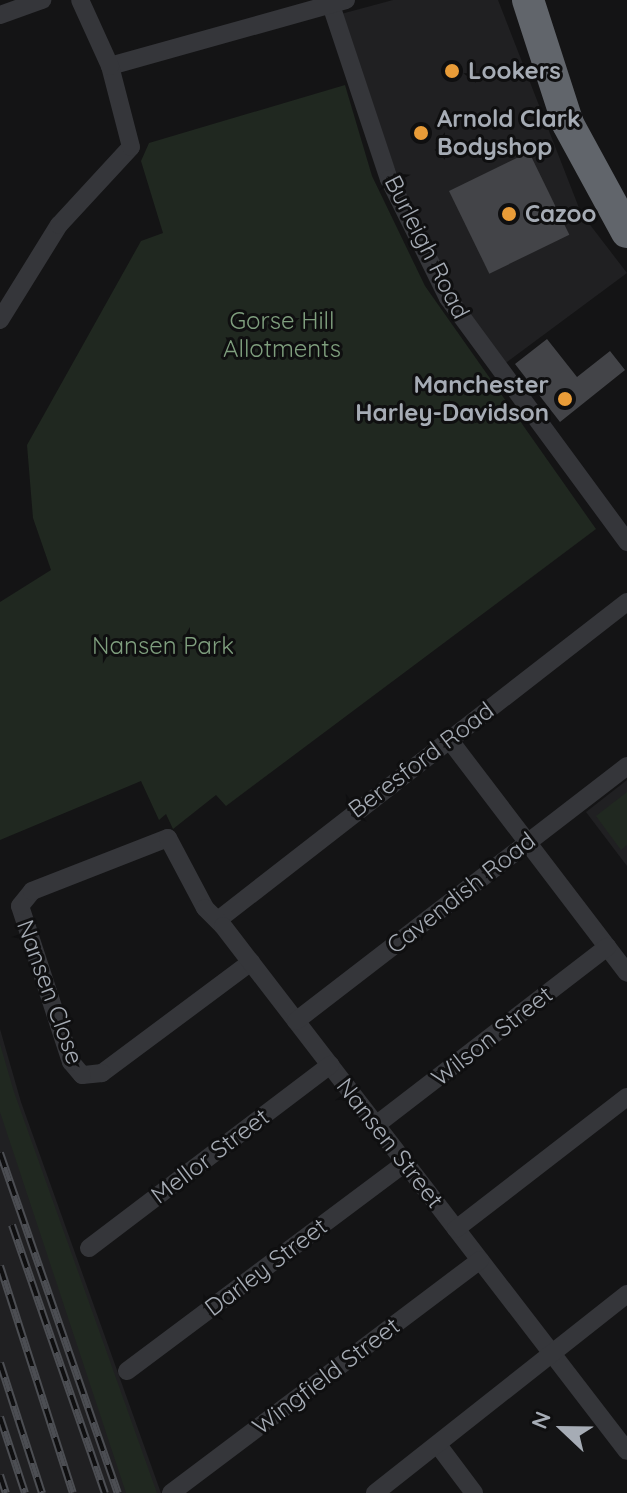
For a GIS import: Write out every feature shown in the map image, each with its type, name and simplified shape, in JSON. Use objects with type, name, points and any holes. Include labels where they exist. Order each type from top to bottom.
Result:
[{"type":"highway","points":[[528,0],[568,124],[627,232]]},
{"type":"street","points":[[0,320],[59,225],[131,147],[110,66],[80,0]]},
{"type":"street","points":[[0,15],[30,2]]},
{"type":"street","points":[[110,66],[339,2]]},
{"type":"street","name":"Burleigh Road","points":[[339,2],[389,179],[448,298],[627,542]]},
{"type":"street","name":"Beresford Road","points":[[218,920],[448,738],[627,602]]},
{"type":"street","points":[[448,738],[627,973]]},
{"type":"street","name":"Cavendish Road","points":[[296,1021],[627,766]]},
{"type":"street","name":"Nansen Street","points":[[159,837],[170,840],[201,902],[251,962],[627,1451]]},
{"type":"street","name":"Nansen Close","points":[[159,837],[22,900],[73,1068],[87,1076],[102,1073],[251,962]]},
{"type":"street","name":"Wilson Street","points":[[376,1125],[607,947]]},
{"type":"street","name":"Mellor Street","points":[[89,1248],[330,1065]]},
{"type":"street","points":[[456,1229],[627,1097]]},
{"type":"street","name":"Darley Street","points":[[127,1371],[405,1163]]},
{"type":"street","name":"Wingfield Street","points":[[171,1493],[480,1260]]},
{"type":"street","points":[[375,1493],[554,1357],[627,1294]]},
{"type":"street","points":[[438,1445],[474,1493]]},
{"type":"shaded area","points":[[393,0],[498,0],[581,213],[627,273],[503,365],[443,284],[346,52],[341,14]]},
{"type":"shaded area","points":[[627,780],[627,866],[586,812]]},
{"type":"shaded area","points":[[0,1029],[21,1102],[161,1493],[0,1493]]},
{"type":"green space","points":[[345,85],[372,176],[425,286],[596,529],[226,806],[216,795],[173,829],[166,814],[159,820],[141,781],[0,840],[0,602],[51,570],[33,518],[27,445],[141,241],[163,233],[141,161],[149,143]]},
{"type":"green space","points":[[627,792],[627,845],[621,850],[596,816]]},
{"type":"green space","points":[[0,1044],[14,1092],[157,1493],[126,1493],[0,1112]]},
{"type":"building","name":"Cazoo","points":[[529,152],[569,235],[489,274],[449,191]]},
{"type":"building","name":"Manchester Harley-Davidson","points":[[547,339],[577,377],[610,351],[625,370],[560,422],[515,364]]},
{"type":"railway","points":[[0,1153],[118,1493]]},
{"type":"railway","points":[[12,1225],[105,1493]]},
{"type":"railway","points":[[0,1266],[73,1493]]},
{"type":"railway","points":[[0,1363],[42,1493]]},
{"type":"railway","points":[[0,1417],[25,1493]]},
{"type":"railway","points":[[0,1475],[6,1493]]},
{"type":"place","name":"Lookers","points":[[452,71]]},
{"type":"place","name":"Arnold Clark Bodyshop","points":[[421,133]]},
{"type":"place","name":"Cazoo","points":[[509,214]]},
{"type":"place","name":"Manchester Harley-Davidson","points":[[565,399]]},
{"type":"park label","name":"Gorse Hill Allotments","points":[[282,335]]},
{"type":"park label","name":"Nansen Park","points":[[163,646]]}]
